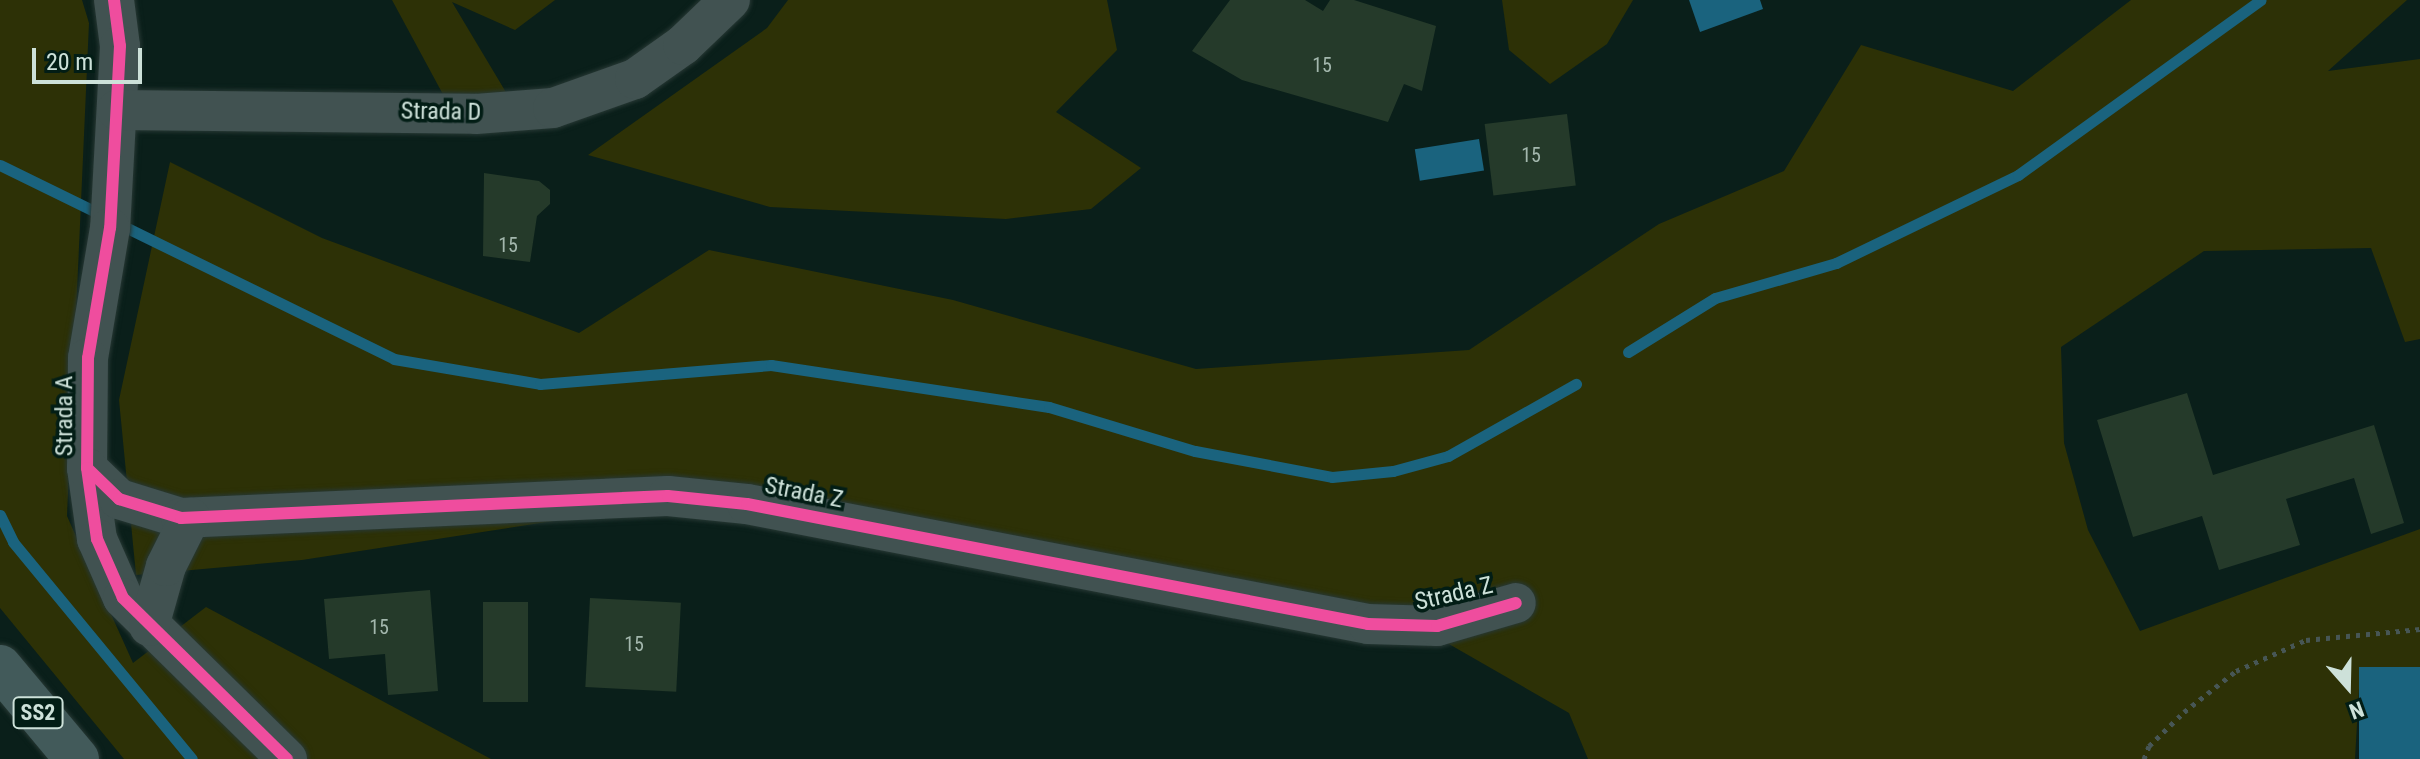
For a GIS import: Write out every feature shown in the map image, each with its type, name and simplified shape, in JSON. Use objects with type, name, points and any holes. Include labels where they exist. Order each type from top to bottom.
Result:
[{"type":"main road","name":"SS2","points":[[0,667],[77,759]]},
{"type":"street","name":"Strada A","points":[[114,0],[120,46],[111,216],[88,358],[87,468],[107,570],[123,598],[149,626],[287,759]]},
{"type":"street","name":"Strada D","points":[[117,110],[476,114],[553,108],[635,79],[692,38],[730,0]]},
{"type":"street","name":"Strada Z","points":[[87,468],[119,499],[137,508],[190,518],[690,498],[1368,624],[1437,626],[1516,603]]},
{"type":"street","points":[[149,626],[166,566],[190,518]]},
{"type":"path","points":[[2145,757],[2184,712],[2236,671],[2306,640],[2420,629]]},
{"type":"green space","points":[[0,0],[82,0],[89,23],[67,516],[133,663],[206,607],[491,759],[124,759],[0,608]]},
{"type":"green space","points":[[392,0],[555,0],[515,30],[452,2],[513,104],[446,100]]},
{"type":"green space","points":[[788,0],[1107,0],[1117,50],[1056,112],[1141,168],[1091,209],[1006,219],[770,207],[588,155],[767,28]]},
{"type":"green space","points":[[1502,0],[1633,0],[1607,44],[1550,84],[1509,50]]},
{"type":"green space","points":[[2131,0],[2407,0],[2328,71],[2420,59],[2420,339],[2405,342],[2371,248],[2204,251],[2061,347],[2064,443],[2088,530],[2140,631],[2420,529],[2420,667],[2360,671],[2355,759],[1588,759],[1569,713],[1421,628],[701,498],[302,560],[136,575],[119,400],[170,162],[322,238],[579,333],[709,250],[953,300],[1196,369],[1469,350],[1659,224],[1784,171],[1861,45],[2013,91]]},
{"type":"water","points":[[1689,0],[1760,0],[1763,9],[1700,32]]},
{"type":"water","points":[[1479,139],[1484,171],[1420,181],[1415,149]]},
{"type":"water","points":[[2359,667],[2420,667],[2420,759],[2359,759]]},
{"type":"building","points":[[1230,0],[1305,0],[1323,11],[1330,0],[1354,0],[1436,26],[1422,91],[1404,84],[1388,122],[1242,80],[1192,51]]},
{"type":"building","points":[[1567,114],[1576,185],[1493,196],[1485,124]]},
{"type":"building","points":[[484,173],[539,181],[550,190],[550,204],[537,216],[530,262],[483,256]]},
{"type":"building","points":[[2187,393],[2213,475],[2374,425],[2404,523],[2371,534],[2354,478],[2286,499],[2300,545],[2219,570],[2202,516],[2133,537],[2097,420]]},
{"type":"building","points":[[430,590],[438,691],[388,695],[385,654],[329,659],[324,599]]},
{"type":"building","points":[[590,598],[681,603],[676,692],[585,687]]},
{"type":"building","points":[[483,602],[528,602],[528,702],[483,702]]},
{"type":"waterway","points":[[1628,352],[1715,298],[1836,263],[2018,175],[2261,0]]},
{"type":"waterway","points":[[0,165],[104,216]]},
{"type":"waterway","points":[[119,224],[394,359],[540,384],[771,365],[1049,407],[1195,451],[1332,477],[1393,471],[1448,456],[1576,384]]},
{"type":"waterway","points":[[0,515],[13,542],[192,759]]},
{"type":"cycle path","points":[[114,0],[120,46],[110,228],[88,358],[87,468],[97,539],[123,598],[287,759]]},
{"type":"cycle path","points":[[87,468],[119,499],[181,518],[668,496],[747,504],[1368,624],[1437,626],[1516,603]]}]
